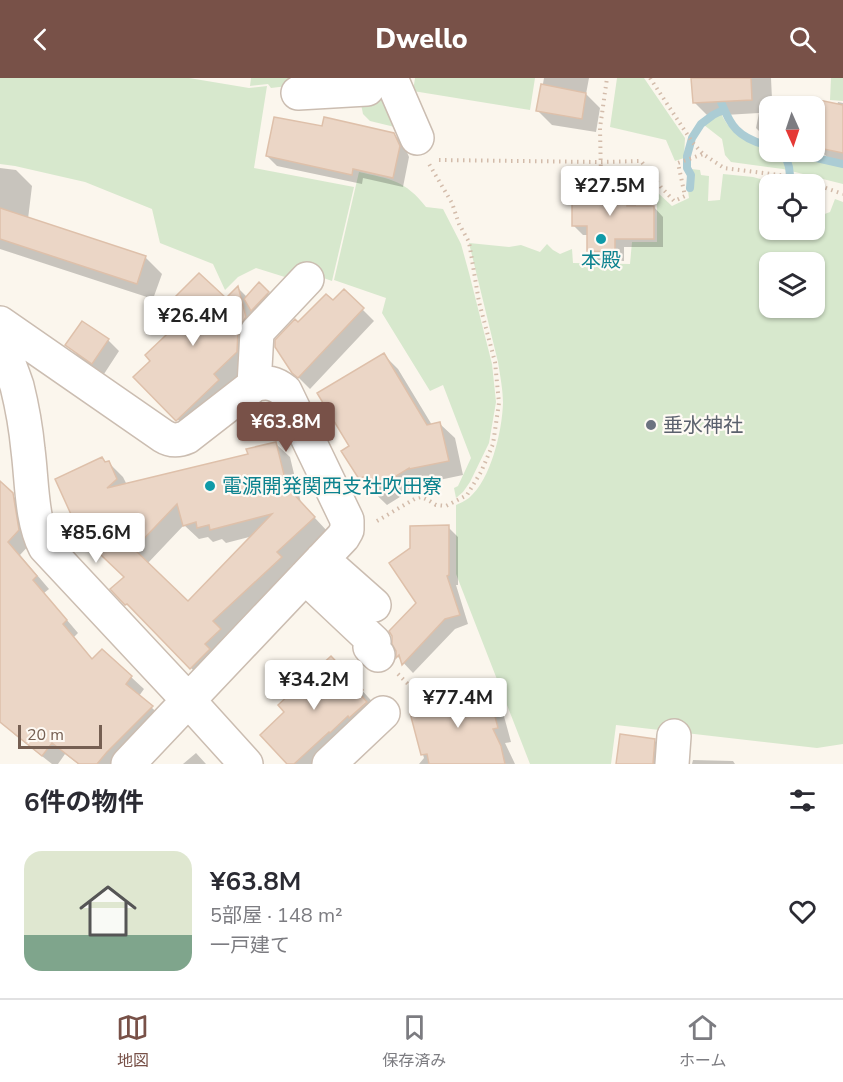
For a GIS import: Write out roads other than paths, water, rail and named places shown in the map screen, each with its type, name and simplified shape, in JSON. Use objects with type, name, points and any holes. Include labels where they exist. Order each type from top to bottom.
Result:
[{"type":"street","points":[[298,93],[367,89],[368,78]]},
{"type":"street","points":[[391,78],[422,149]]},
{"type":"street","points":[[254,385],[257,332],[307,279]]},
{"type":"street","points":[[0,323],[162,436],[172,440],[177,441],[187,437],[254,385],[267,382],[274,384],[285,391],[347,520],[347,530],[343,537],[128,764]]},
{"type":"street","points":[[0,342],[16,383],[11,425],[28,450],[36,523],[45,547],[246,764]]},
{"type":"street","points":[[313,568],[374,605]]},
{"type":"street","points":[[313,568],[374,642],[370,647],[378,655]]},
{"type":"street","points":[[329,764],[383,713]]},
{"type":"waterway","points":[[709,78],[736,129],[744,136],[759,142]]},
{"type":"waterway","points":[[690,188],[691,175],[687,168],[687,156],[692,138],[701,124],[723,110]]},
{"type":"waterway","points":[[825,160],[843,164]]},
{"type":"waterway","points":[[787,162],[790,174]]},
{"type":"place","name":"本殿","points":[[601,239]]},
{"type":"place","name":"垂水神社","points":[[651,425]]},
{"type":"place","name":"電源開発関西支社吹田寮","points":[[210,486]]}]
